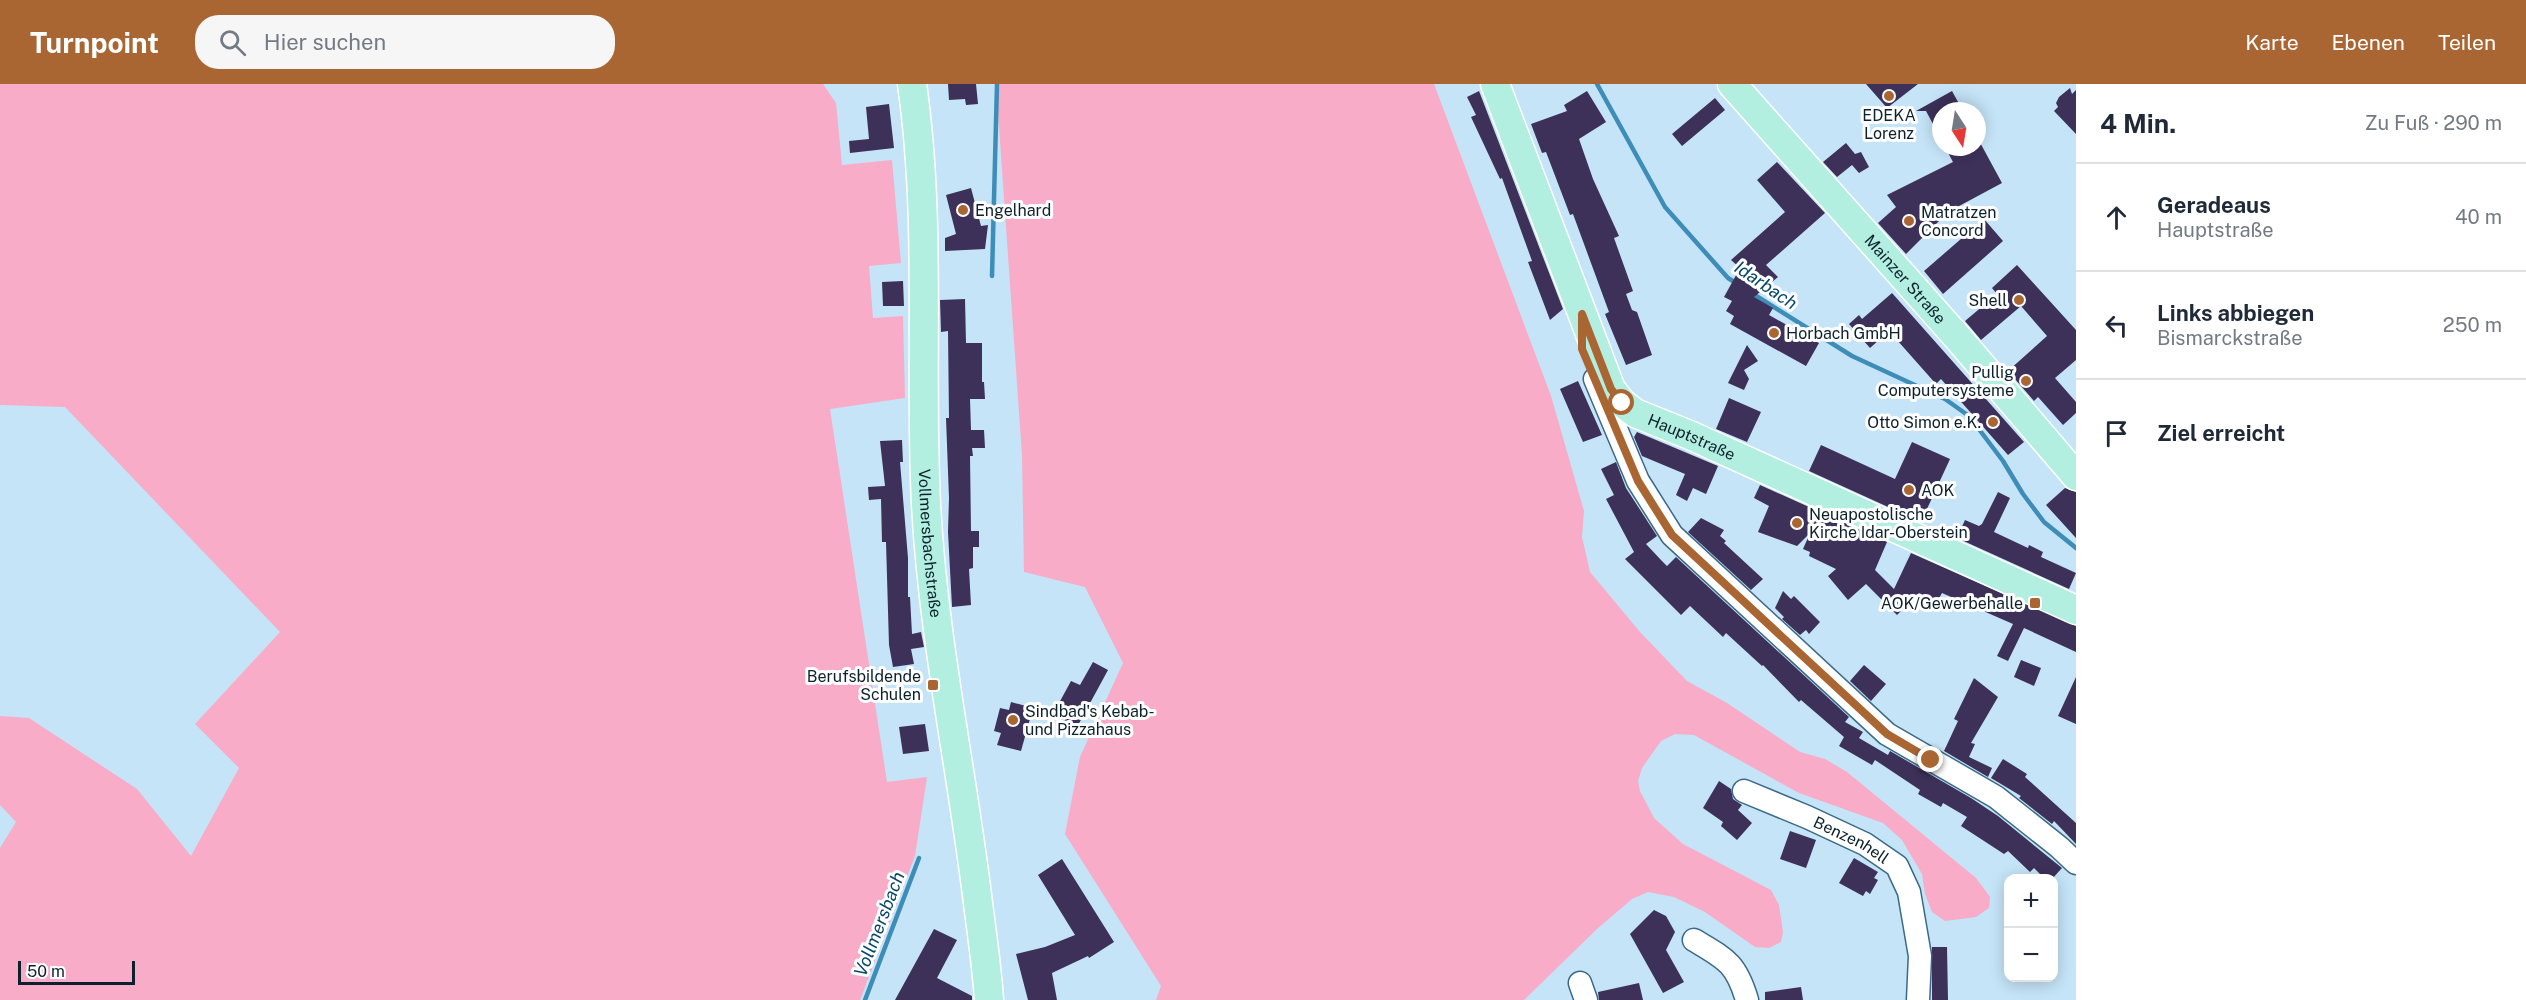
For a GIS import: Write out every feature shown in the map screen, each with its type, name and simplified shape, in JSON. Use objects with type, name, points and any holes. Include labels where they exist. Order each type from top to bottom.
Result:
[{"type":"main road","name":"Vollmersbachstraße","points":[[912,84],[919,137],[923,197],[928,528],[935,598],[972,855],[989,1000]]},
{"type":"main road","name":"Hauptstraße","points":[[1495,84],[1611,389],[1622,403],[1635,413],[1692,436],[2075,608]]},
{"type":"main road","name":"Mainzer Straße","points":[[1732,84],[1965,346],[2076,476]]},
{"type":"street","points":[[1582,314],[1582,349],[1638,481],[1672,535],[1887,734],[1996,798],[2076,863]]},
{"type":"street","name":"Benzenhell","points":[[1744,791],[1864,844],[1897,866],[1909,892],[1920,956],[1918,1000]]},
{"type":"street","points":[[1694,940],[1727,959],[1741,980],[1747,1000]]},
{"type":"shaded area","points":[[0,84],[823,84],[836,103],[842,165],[892,160],[901,263],[869,266],[873,318],[903,316],[905,398],[830,409],[887,782],[927,777],[915,856],[860,1000],[0,1000],[0,848],[16,822],[0,805],[0,716],[29,718],[137,789],[191,856],[239,768],[195,724],[280,632],[65,407],[0,405]]},
{"type":"shaded area","points":[[996,84],[1434,84],[1551,396],[1584,511],[1582,537],[1590,572],[1640,632],[1687,681],[1727,703],[1800,752],[1825,759],[1847,772],[1976,878],[1990,897],[1989,908],[1976,917],[1945,921],[1932,912],[1925,894],[1922,874],[1902,840],[1883,823],[1799,793],[1694,735],[1675,734],[1661,741],[1642,768],[1638,781],[1640,791],[1654,818],[1683,844],[1771,890],[1779,905],[1783,932],[1781,942],[1769,948],[1755,947],[1705,912],[1674,897],[1648,892],[1632,899],[1597,929],[1524,1000],[1156,1000],[1161,986],[1065,834],[1080,757],[1123,663],[1085,587],[1024,572],[1022,455]]},
{"type":"building","points":[[948,84],[976,84],[978,104],[966,105],[965,99],[949,100]]},
{"type":"building","name":"EDEKA Lorenz","points":[[1866,84],[1918,84],[1887,108]]},
{"type":"building","points":[[2070,88],[2072,94],[2076,90],[2076,134],[2054,111],[2058,107],[2056,103],[2059,97]]},
{"type":"building","points":[[1479,91],[1563,309],[1550,320],[1528,262],[1532,261],[1502,178],[1500,179],[1471,117],[1476,115],[1467,97]]},
{"type":"building","points":[[1587,91],[1606,122],[1579,139],[1593,179],[1619,236],[1614,238],[1633,291],[1626,294],[1632,310],[1637,312],[1652,355],[1626,365],[1605,314],[1609,312],[1573,214],[1570,215],[1546,152],[1542,153],[1531,124],[1567,111],[1564,105]]},
{"type":"building","points":[[1952,91],[1958,102],[1932,102]]},
{"type":"building","points":[[1715,98],[1725,110],[1682,146],[1672,134]]},
{"type":"building","points":[[1932,102],[1932,122],[1926,111],[1916,111]]},
{"type":"building","points":[[889,104],[894,148],[850,153],[849,141],[869,139],[866,107]]},
{"type":"building","points":[[1846,143],[1855,154],[1861,152],[1869,167],[1859,173],[1852,165],[1837,177],[1823,162]]},
{"type":"building","points":[[1986,154],[2002,183],[1948,212],[1906,254],[1878,223],[1896,207],[1887,195],[1953,162],[1950,156],[1986,156]]},
{"type":"building","points":[[1777,162],[1825,213],[1766,265],[1778,277],[1754,297],[1773,308],[1769,315],[1819,343],[1806,366],[1730,324],[1734,316],[1726,311],[1732,301],[1724,297],[1740,268],[1731,260],[1785,212],[1757,180]]},
{"type":"building","name":"Engelhard","points":[[971,188],[981,226],[988,225],[985,249],[945,251],[945,238],[956,234],[946,195]]},
{"type":"building","points":[[1984,219],[2003,241],[1943,294],[1924,271]]},
{"type":"building","points":[[2017,265],[2076,330],[2076,360],[2055,378],[2076,402],[2076,413],[2063,425],[2038,397],[2034,401],[2008,371],[2047,336],[2021,306],[1981,340],[1965,321],[1997,294],[1992,288]]},
{"type":"building","points":[[903,281],[904,306],[883,306],[882,282]]},
{"type":"building","points":[[1892,293],[2024,442],[2008,455],[1941,379],[1936,384],[1889,331],[1870,348],[1849,324],[1859,315],[1862,319]]},
{"type":"building","points":[[965,299],[966,343],[982,343],[982,382],[984,382],[985,399],[970,399],[971,430],[984,430],[985,448],[972,448],[973,456],[970,456],[971,531],[979,531],[979,547],[973,547],[973,568],[969,569],[971,605],[952,607],[946,418],[949,418],[948,331],[941,332],[940,300]]},
{"type":"building","points":[[1747,345],[1758,361],[1744,370],[1749,379],[1744,390],[1728,383]]},
{"type":"building","points":[[1578,381],[1602,435],[1583,442],[1560,389]]},
{"type":"building","points":[[1729,398],[1761,412],[1747,442],[1716,429]]},
{"type":"building","points":[[1637,432],[1718,466],[1706,494],[1693,488],[1687,501],[1676,495],[1685,474],[1642,456],[1634,437]]},
{"type":"building","points":[[902,440],[903,462],[900,462],[908,558],[908,597],[910,597],[912,634],[921,632],[924,647],[911,649],[914,664],[893,667],[889,645],[886,542],[882,542],[881,499],[869,500],[868,487],[885,486],[880,441]]},
{"type":"building","points":[[1912,442],[1950,459],[1921,522],[1809,471],[1821,445],[1895,479]]},
{"type":"building","points":[[1616,462],[1626,488],[1657,536],[1646,544],[1667,566],[1676,557],[1849,717],[1845,722],[1863,732],[1859,738],[1888,755],[1890,751],[1971,798],[1998,816],[2062,868],[2057,874],[2040,874],[2034,868],[2030,872],[2008,851],[2004,854],[1961,826],[1967,817],[1943,803],[1941,807],[1918,794],[1920,790],[1875,760],[1872,765],[1839,746],[1844,737],[1801,700],[1799,702],[1763,665],[1726,633],[1723,637],[1690,606],[1681,615],[1625,559],[1634,552],[1606,499],[1614,495],[1601,469]]},
{"type":"building","points":[[1760,485],[1887,542],[1875,570],[1894,589],[1911,553],[2076,626],[2076,652],[2024,628],[2008,661],[1997,656],[2013,624],[1942,593],[1937,602],[1919,593],[1897,615],[1866,584],[1848,600],[1828,576],[1836,569],[1809,556],[1810,552],[1803,549],[1810,533],[1797,546],[1758,532],[1769,506],[1754,498]]},
{"type":"building","points":[[2065,488],[2076,492],[2076,538],[2046,505]]},
{"type":"building","points":[[1998,492],[2010,498],[1994,532],[2028,548],[2029,545],[2043,552],[2041,557],[2076,573],[2069,589],[1957,538],[1965,520],[1979,526],[1982,524]]},
{"type":"building","points":[[1701,518],[1724,530],[1720,536],[1726,541],[1724,543],[1763,579],[1751,590],[1688,532]]},
{"type":"building","points":[[1783,591],[1791,599],[1794,596],[1820,622],[1809,634],[1806,630],[1800,635],[1782,619],[1784,617],[1775,608]]},
{"type":"building","points":[[2021,660],[2041,668],[2034,686],[2014,677]]},
{"type":"building","points":[[1093,662],[1108,670],[1076,729],[1052,716],[1071,681],[1080,685]]},
{"type":"building","points":[[1864,665],[1886,684],[1871,701],[1850,681]]},
{"type":"building","points":[[2076,677],[2076,724],[2058,716]]},
{"type":"building","points":[[1974,678],[1998,697],[1971,743],[1975,744],[1969,757],[1992,768],[1988,777],[1944,751],[1958,721],[1954,719]]},
{"type":"building","name":"Sindbad's Kebab- und Pizzahaus","points":[[1011,702],[1033,708],[1021,751],[997,745],[1001,733],[994,731],[1000,708],[1009,710]]},
{"type":"building","points":[[925,724],[929,751],[903,754],[899,727]]},
{"type":"building","points":[[2003,759],[2027,774],[2025,777],[2076,823],[2076,844],[2054,821],[2052,824],[2019,798],[2021,796],[1991,778]]},
{"type":"building","points":[[1719,781],[1731,789],[1733,799],[1742,805],[1738,810],[1752,823],[1737,840],[1721,826],[1723,822],[1703,808]]},
{"type":"building","points":[[1790,831],[1816,840],[1806,868],[1780,859]]},
{"type":"building","points":[[1854,858],[1878,872],[1874,878],[1878,880],[1870,894],[1866,891],[1863,896],[1839,883]]},
{"type":"building","points":[[1062,859],[1114,942],[1089,958],[1088,956],[1052,973],[1057,1000],[1028,1000],[1016,954],[1045,947],[1075,935],[1038,875]]},
{"type":"building","points":[[1654,910],[1666,916],[1675,932],[1666,950],[1684,982],[1663,993],[1630,934]]},
{"type":"building","points":[[934,929],[957,940],[937,978],[972,996],[972,1000],[895,1000]]},
{"type":"building","points":[[1932,947],[1947,947],[1948,1000],[1932,1000]]},
{"type":"building","points":[[1639,983],[1643,1000],[1599,1000],[1598,992]]},
{"type":"building","points":[[1801,987],[1803,1000],[1765,1000],[1765,992]]},
{"type":"waterway","name":"Vollmersbach","points":[[992,276],[997,84]]},
{"type":"waterway","name":"Idarbach","points":[[1597,84],[1665,207],[1728,278],[1736,283]]},
{"type":"waterway","name":"Idarbach","points":[[1750,292],[1852,356],[1945,399],[1969,416],[2044,522],[2076,548]]},
{"type":"waterway","name":"Vollmersbach","points":[[865,1000],[919,858]]},
{"type":"place","name":"EDEKA Lorenz","points":[[1889,96]]},
{"type":"place","name":"Engelhard","points":[[963,210]]},
{"type":"place","name":"Matratzen Concord","points":[[1909,221]]},
{"type":"place","name":"Shell","points":[[2019,300]]},
{"type":"place","name":"Horbach GmbH","points":[[1774,333]]},
{"type":"place","name":"Pullig Computersysteme","points":[[2026,381]]},
{"type":"place","name":"Otto Simon e.K.","points":[[1993,422]]},
{"type":"place","name":"AOK","points":[[1909,490]]},
{"type":"place","name":"Neuapostolische Kirche Idar-Oberstein","points":[[1797,523]]},
{"type":"place","name":"AOK/Gewerbehalle","points":[[2035,603]]},
{"type":"place","name":"Berufsbildende Schulen","points":[[933,685]]},
{"type":"place","name":"Sindbad's Kebab- und Pizzahaus","points":[[1013,720]]},
{"type":"route","points":[[1622,403],[1611,389],[1582,314],[1582,349],[1638,481],[1672,535],[1887,734],[1931,760]]}]
